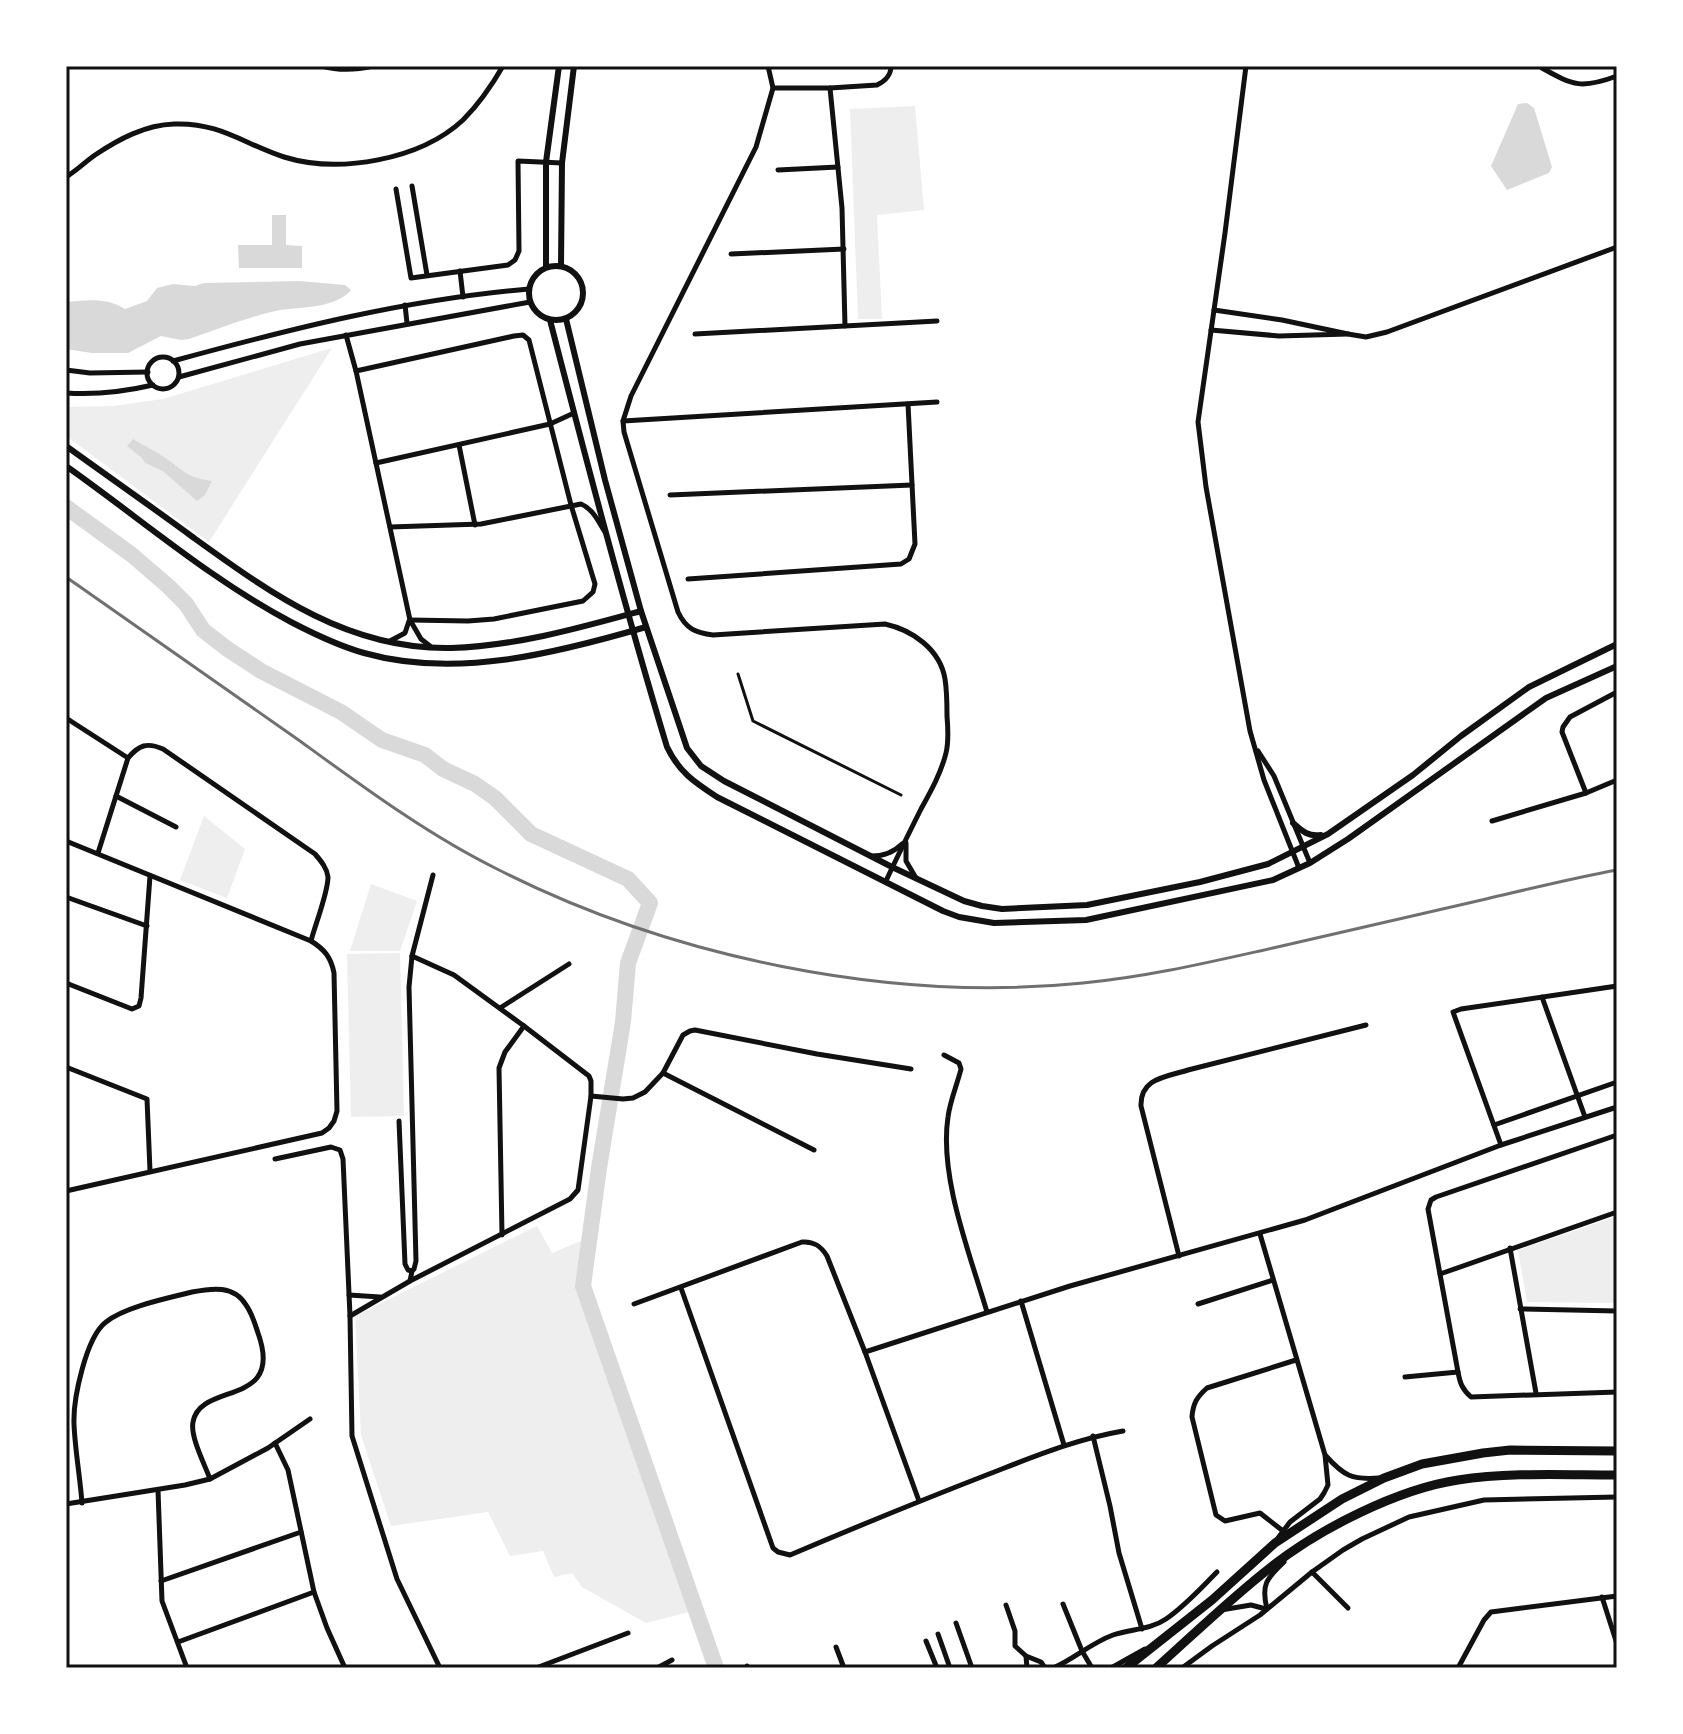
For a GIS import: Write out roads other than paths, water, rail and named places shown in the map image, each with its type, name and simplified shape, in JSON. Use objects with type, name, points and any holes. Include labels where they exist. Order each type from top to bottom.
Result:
[{"type":"highway","points":[[1126,1668],[1212,1600],[1275,1543],[1342,1499],[1384,1478],[1422,1464],[1483,1453],[1510,1450],[1617,1451]]},
{"type":"highway","points":[[1156,1668],[1271,1566],[1356,1515],[1405,1493],[1457,1480],[1507,1475],[1617,1475]]},
{"type":"street","points":[[322,66],[344,70],[373,66]]},
{"type":"street","points":[[66,177],[118,141],[144,128],[172,124],[200,125],[226,132],[283,157],[310,163],[351,163],[394,156],[417,149],[461,122],[503,66]]},
{"type":"street","points":[[546,267],[546,162],[559,66]]},
{"type":"street","points":[[561,266],[562,163],[574,66]]},
{"type":"street","points":[[768,66],[773,88],[756,147],[631,396],[623,421],[626,443],[675,601],[683,622],[690,629],[713,635],[885,624],[898,627],[925,643],[942,666],[948,744],[936,780],[886,881]]},
{"type":"street","points":[[773,88],[877,85],[888,77],[891,66]]},
{"type":"street","points":[[1246,66],[1198,422],[1206,487],[1250,731],[1264,780],[1299,868]]},
{"type":"street","points":[[1542,68],[1579,85],[1617,76]]},
{"type":"street","points":[[830,88],[844,249],[845,326]]},
{"type":"street","points":[[396,189],[411,278],[508,265],[515,260],[519,251],[518,161],[562,163]]},
{"type":"street","points":[[778,170],[838,167]]},
{"type":"street","points":[[412,186],[427,276]]},
{"type":"street","points":[[1214,310],[1366,337],[1617,247]]},
{"type":"street","points":[[731,254],[844,249]]},
{"type":"street","points":[[561,266],[580,279],[584,291],[582,303],[566,319],[550,320],[541,316],[530,302],[529,289],[534,276],[546,267],[561,266]]},
{"type":"street","points":[[460,271],[463,297]]},
{"type":"street","points":[[173,361],[273,333],[405,305],[529,289]]},
{"type":"street","points":[[179,377],[300,344],[530,302]]},
{"type":"street","points":[[405,305],[407,323]]},
{"type":"street","points":[[566,319],[641,611],[687,748],[701,766],[724,781],[964,901],[1002,909],[1087,905],[1268,864],[1328,834],[1413,775],[1529,687],[1617,644]]},
{"type":"street","points":[[550,320],[632,631],[673,761],[684,774],[717,797],[959,917],[994,923],[1086,920],[1273,880],[1310,863],[1348,839],[1546,698],[1617,666]]},
{"type":"street","points":[[695,334],[937,321]]},
{"type":"street","points":[[1211,330],[1279,336],[1348,334]]},
{"type":"street","points":[[346,335],[410,620],[421,639],[430,646]]},
{"type":"street","points":[[356,371],[523,335],[529,340],[571,505],[595,584],[593,592],[583,601],[494,619],[410,620]]},
{"type":"street","points":[[66,393],[92,395],[125,392],[153,385],[165,389],[176,383],[179,377],[173,361],[157,359],[149,367],[149,379],[153,385]]},
{"type":"street","points":[[66,370],[90,373],[148,372]]},
{"type":"street","points":[[623,421],[937,402]]},
{"type":"street","points":[[688,579],[901,564],[909,559],[915,544],[908,404]]},
{"type":"street","points":[[376,463],[550,424],[574,413]]},
{"type":"street","points":[[459,445],[475,525]]},
{"type":"street","points":[[66,446],[273,593],[352,632],[389,641],[448,648],[486,646],[521,641],[641,611]]},
{"type":"street","points":[[66,466],[235,590],[317,636],[365,653],[412,662],[456,664],[497,661],[584,644],[646,627]]},
{"type":"street","points":[[670,495],[912,485]]},
{"type":"street","points":[[390,527],[475,525],[581,504],[588,507],[607,537]]},
{"type":"street","points":[[389,641],[405,633],[410,620]]},
{"type":"street","points":[[1586,793],[1562,732],[1563,727],[1570,717],[1617,692]]},
{"type":"street","points":[[66,718],[128,758]]},
{"type":"street","points":[[98,853],[128,758],[143,745],[163,749],[323,862],[328,874],[327,885],[311,941]]},
{"type":"street","points":[[1255,747],[1274,776],[1310,863]]},
{"type":"street","points":[[1492,821],[1586,793],[1617,780]]},
{"type":"street","points":[[116,796],[176,827]]},
{"type":"street","points":[[1293,823],[1312,836],[1328,834]]},
{"type":"street","points":[[871,856],[883,856],[898,848],[907,838]]},
{"type":"street","points":[[907,838],[906,861],[916,878]]},
{"type":"street","points":[[66,841],[311,941],[327,954],[334,973],[337,1099],[334,1121],[322,1133],[66,1191]]},
{"type":"street","points":[[410,1281],[416,1261],[409,987],[412,956],[433,875]]},
{"type":"street","points":[[66,983],[132,1009],[139,1006],[150,876]]},
{"type":"street","points":[[66,897],[147,926]]},
{"type":"street","points":[[350,1316],[577,1193],[591,1096],[589,1076],[454,975],[412,956]]},
{"type":"street","points":[[500,1008],[569,964]]},
{"type":"street","points":[[1501,1145],[1453,1012],[1617,986]]},
{"type":"street","points":[[1542,997],[1585,1117]]},
{"type":"street","points":[[1179,1256],[1141,1106],[1141,1094],[1147,1084],[1188,1070],[1366,1025]]},
{"type":"street","points":[[502,1235],[499,1068],[505,1052],[524,1026]]},
{"type":"street","points":[[591,1096],[623,1099],[645,1092],[663,1073],[683,1035],[695,1030],[911,1069]]},
{"type":"street","points":[[944,1055],[959,1063],[961,1069],[948,1117],[946,1164],[987,1312]]},
{"type":"street","points":[[66,1067],[147,1099],[150,1171]]},
{"type":"street","points":[[663,1073],[814,1150]]},
{"type":"street","points":[[1494,1125],[1617,1082]]},
{"type":"street","points":[[865,1352],[1021,1301],[1305,1220],[1501,1145],[1617,1107]]},
{"type":"street","points":[[399,1121],[405,1264],[412,1271]]},
{"type":"street","points":[[1617,1135],[1436,1197],[1431,1200],[1428,1209],[1461,1386],[1471,1397],[1617,1392]]},
{"type":"street","points":[[275,1159],[331,1147],[340,1150],[343,1159],[354,1447],[397,1579],[440,1668]]},
{"type":"street","points":[[1440,1274],[1617,1212]]},
{"type":"street","points":[[1260,1234],[1325,1455],[1328,1485],[1320,1499],[1297,1516],[1275,1543]]},
{"type":"street","points":[[634,1304],[802,1242],[817,1244],[827,1256],[919,1501]]},
{"type":"street","points":[[1510,1248],[1536,1394]]},
{"type":"street","points":[[1198,1304],[1273,1280]]},
{"type":"street","points":[[82,1503],[74,1422],[88,1348],[94,1335],[113,1316],[167,1298],[219,1288],[229,1291],[246,1305],[265,1357],[258,1378],[208,1403],[194,1417],[194,1434],[210,1479]]},
{"type":"street","points":[[681,1288],[773,1548],[778,1552],[790,1555],[1064,1445],[1123,1431]]},
{"type":"street","points":[[349,1295],[382,1297]]},
{"type":"street","points":[[1021,1301],[1064,1445]]},
{"type":"street","points":[[1520,1309],[1617,1311]]},
{"type":"street","points":[[1283,1531],[1260,1513],[1225,1521],[1216,1515],[1192,1417],[1198,1395],[1207,1388],[1296,1360]]},
{"type":"street","points":[[1405,1377],[1458,1372]]},
{"type":"street","points":[[66,1504],[210,1479],[275,1443],[310,1419]]},
{"type":"street","points":[[1093,1436],[1119,1553],[1142,1629]]},
{"type":"street","points":[[275,1443],[288,1470],[314,1592],[343,1667]]},
{"type":"street","points":[[1325,1455],[1349,1476],[1384,1478]]},
{"type":"street","points":[[158,1489],[162,1601],[187,1668]]},
{"type":"street","points":[[1182,1668],[1242,1628],[1343,1550],[1409,1517],[1484,1500],[1617,1497]]},
{"type":"street","points":[[161,1581],[301,1532]]},
{"type":"street","points":[[1267,1609],[1263,1594],[1270,1576],[1301,1546]]},
{"type":"street","points":[[1053,1668],[1113,1635],[1155,1626],[1178,1610],[1217,1572]]},
{"type":"street","points":[[1312,1572],[1348,1608]]},
{"type":"street","points":[[178,1642],[314,1592]]},
{"type":"street","points":[[1458,1668],[1491,1612],[1617,1596]]},
{"type":"street","points":[[1602,1597],[1617,1644]]},
{"type":"street","points":[[1063,1604],[1092,1668]]},
{"type":"street","points":[[1006,1605],[1015,1631],[1015,1646],[1026,1656],[1041,1662],[1045,1668]]},
{"type":"street","points":[[1220,1611],[1251,1605],[1267,1609]]},
{"type":"street","points":[[956,1623],[972,1668]]},
{"type":"street","points":[[536,1668],[628,1633]]},
{"type":"street","points":[[938,1634],[950,1668]]},
{"type":"street","points":[[926,1641],[937,1668]]},
{"type":"street","points":[[1111,1668],[1158,1643]]},
{"type":"street","points":[[836,1647],[844,1668]]},
{"type":"street","points":[[1026,1656],[1027,1668]]},
{"type":"street","points":[[657,1668],[672,1660]]},
{"type":"street","points":[[1070,1660],[1074,1668]]},
{"type":"lane","points":[[738,674],[753,721],[901,795]]},
{"type":"waterway","points":[[66,507],[132,555],[168,586],[186,604],[203,630],[226,648],[261,671],[341,712],[382,740],[425,755],[443,769],[475,784],[495,798],[531,834],[628,879],[650,903],[628,963],[623,1022],[583,1286],[716,1668]]},
{"type":"railway","points":[[66,577],[371,792],[471,856],[564,900],[634,927],[707,949],[782,966],[858,979],[934,986],[1009,987],[1083,983],[1226,959],[1617,870]]}]
